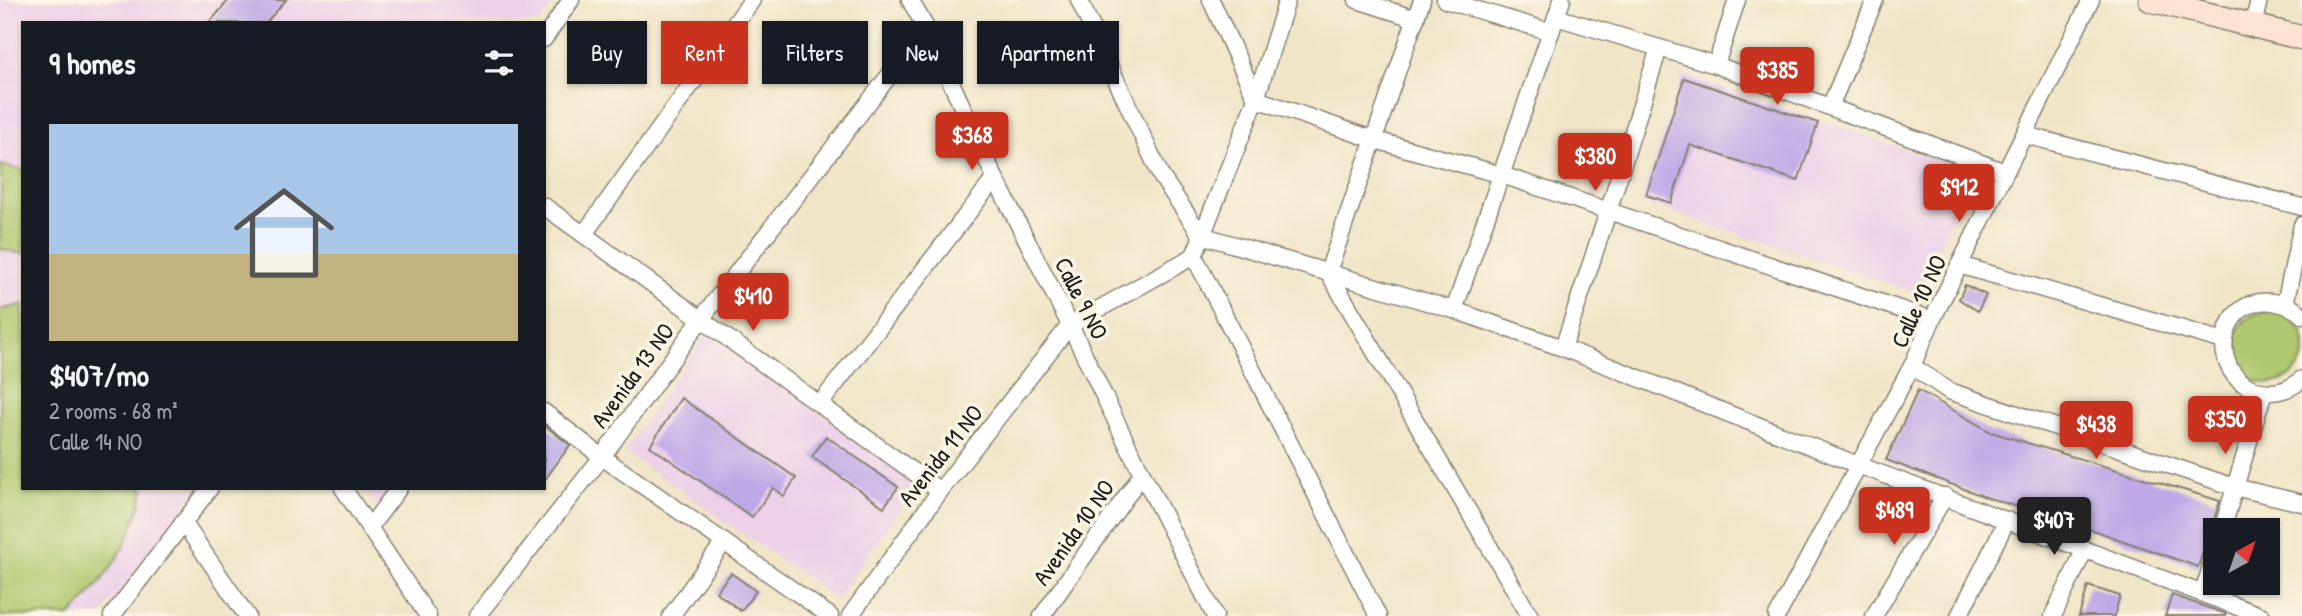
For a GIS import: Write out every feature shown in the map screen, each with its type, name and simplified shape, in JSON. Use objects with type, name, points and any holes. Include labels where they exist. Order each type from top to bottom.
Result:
[{"type":"street","points":[[546,36],[571,0]]},
{"type":"street","points":[[583,234],[752,0]]},
{"type":"street","name":"Calle 9 NO","points":[[910,0],[922,21]]},
{"type":"street","points":[[1079,0],[1161,176],[1201,235],[1454,310],[1563,348],[1858,465],[2203,593]]},
{"type":"street","points":[[1211,0],[1256,99],[1375,140],[1502,175],[1932,320]]},
{"type":"street","points":[[1070,325],[1194,256],[1256,99],[1287,0]]},
{"type":"street","points":[[1357,0],[1416,19]]},
{"type":"street","points":[[1328,272],[1422,0]]},
{"type":"street","points":[[1445,0],[1659,48],[1716,65],[2005,172]]},
{"type":"street","points":[[1454,310],[1562,0]]},
{"type":"street","points":[[1716,65],[1737,0]]},
{"type":"street","points":[[1830,107],[1875,0]]},
{"type":"street","name":"Calle 10 NO","points":[[1777,616],[1912,366],[1932,320],[2091,0]]},
{"type":"street","points":[[2151,0],[2302,38]]},
{"type":"street","points":[[2253,26],[2259,0]]},
{"type":"street","points":[[1563,348],[1659,48]]},
{"type":"street","name":"Avenida 13 NO","points":[[477,616],[602,457],[701,319],[883,84]]},
{"type":"street","name":"Calle 9 NO","points":[[952,84],[995,178],[1215,616]]},
{"type":"street","points":[[2025,135],[2302,207]]},
{"type":"street","points":[[820,404],[995,178]]},
{"type":"street","points":[[546,207],[940,491]]},
{"type":"street","points":[[2285,304],[2302,225]]},
{"type":"street","points":[[1194,256],[1378,616]]},
{"type":"street","points":[[1959,265],[2224,341]]},
{"type":"street","points":[[1328,272],[1530,616]]},
{"type":"street","points":[[2302,315],[2285,304],[2265,301],[2245,307],[2231,322],[2224,341],[2225,359],[2233,375],[2247,387],[2264,392],[2277,392],[2302,379]]},
{"type":"street","name":"Avenida 11 NO","points":[[850,616],[940,491],[1070,325]]},
{"type":"street","points":[[1912,366],[1949,391],[2234,487],[2302,503]]},
{"type":"street","points":[[2225,518],[2264,392]]},
{"type":"street","points":[[546,414],[602,457],[830,616]]},
{"type":"street","name":"Avenida 10 NO","points":[[1042,616],[1142,474]]},
{"type":"street","points":[[112,616],[208,490]]},
{"type":"street","points":[[344,490],[428,616]]},
{"type":"street","points":[[369,528],[398,490]]},
{"type":"street","points":[[1874,616],[1945,496]]},
{"type":"street","points":[[1959,616],[2007,520]]},
{"type":"street","points":[[183,522],[247,616]]},
{"type":"street","points":[[671,616],[724,542]]},
{"type":"street","points":[[2053,616],[2085,549]]},
{"type":"street","points":[[2208,595],[2262,616]]},
{"type":"shaded area","points":[[0,0],[555,0],[541,21],[21,21],[21,490],[198,490],[100,616],[0,616]]},
{"type":"shaded area","points":[[1683,74],[1973,172],[1918,293],[1641,202]]},
{"type":"shaded area","points":[[706,333],[919,482],[837,599],[624,451]]},
{"type":"shaded area","points":[[365,490],[395,490],[380,512]]},
{"type":"green space","points":[[1,165],[21,170],[21,254],[0,249]]},
{"type":"green space","points":[[21,305],[21,490],[143,490],[133,525],[117,558],[96,588],[70,616],[0,616],[0,310]]},
{"type":"green space","points":[[2269,311],[2283,314],[2299,327],[2302,333],[2302,361],[2289,377],[2283,380],[2269,383],[2255,380],[2239,367],[2236,361],[2233,347],[2236,333],[2249,317],[2255,314]]},
{"type":"building","points":[[229,0],[286,0],[268,21],[211,21]]},
{"type":"building","points":[[1684,78],[1818,123],[1798,181],[1690,145],[1671,203],[1646,195]]},
{"type":"building","points":[[1965,285],[1986,295],[1978,311],[1959,299]]},
{"type":"building","points":[[1918,390],[1991,432],[2220,501],[2214,518],[2203,518],[2203,552],[2198,567],[2018,504],[2017,507],[1983,496],[1886,460]]},
{"type":"building","points":[[681,398],[796,478],[784,496],[773,488],[752,517],[650,446]]},
{"type":"building","points":[[546,427],[570,445],[546,478]]},
{"type":"building","points":[[826,436],[898,487],[884,507],[812,457]]},
{"type":"building","points":[[731,573],[756,591],[741,611],[716,592]]},
{"type":"building","points":[[2088,586],[2120,596],[2114,616],[2079,616]]},
{"type":"building","points":[[2172,595],[2226,614],[2165,616]]}]
